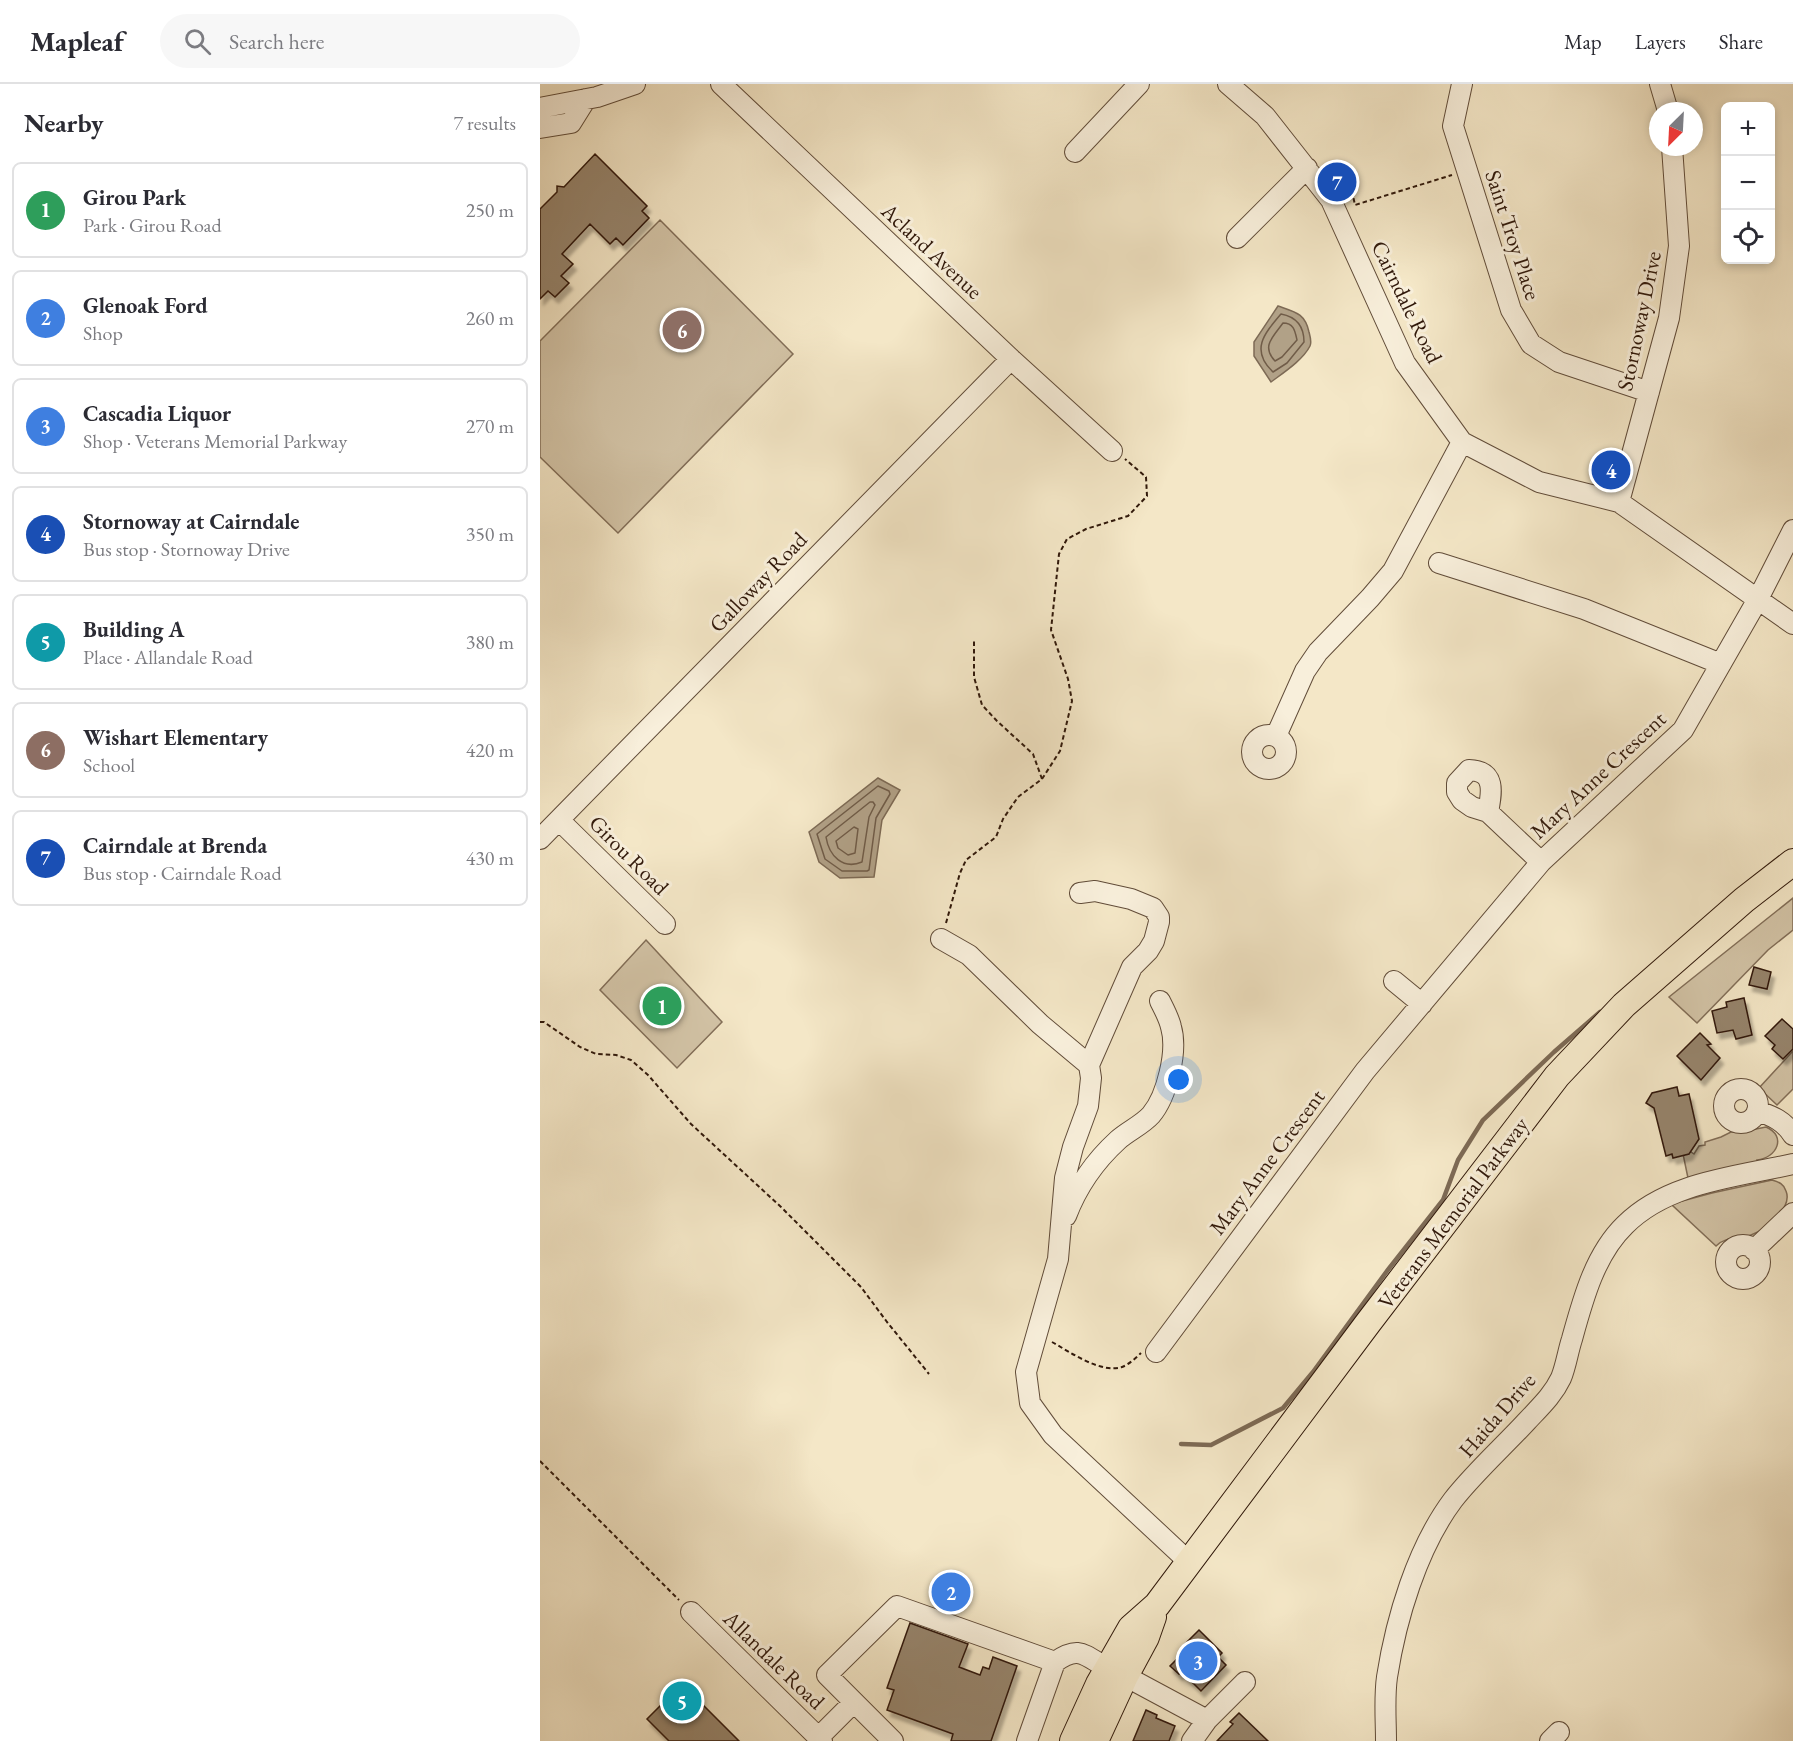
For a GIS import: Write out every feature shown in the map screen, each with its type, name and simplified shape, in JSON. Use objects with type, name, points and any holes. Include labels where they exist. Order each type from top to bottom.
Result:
[{"type":"main road","name":"Veterans Memorial Parkway","points":[[1073,1741],[1116,1672],[1146,1637],[1157,1605],[1557,1076],[1624,1005],[1744,900],[1793,862]]},
{"type":"main road","name":"Veterans Memorial Parkway","points":[[1095,1741],[1116,1672]]},
{"type":"street","points":[[540,108],[586,99],[635,84]]},
{"type":"street","name":"Acland Avenue","points":[[721,84],[1112,451]]},
{"type":"street","points":[[1076,152],[1139,84]]},
{"type":"street","name":"Cairndale Road","points":[[1228,84],[1265,116],[1331,200],[1406,363],[1462,442],[1539,482],[1619,502],[1793,624]]},
{"type":"street","name":"Saint Troy Place","points":[[1462,84],[1453,126],[1511,310],[1531,344],[1559,362],[1649,392]]},
{"type":"street","points":[[1660,84],[1665,102]]},
{"type":"street","points":[[540,128],[571,123],[586,99]]},
{"type":"street","name":"Stornoway Drive","points":[[1619,502],[1669,318],[1680,246],[1673,156]]},
{"type":"street","points":[[1237,238],[1307,168]]},
{"type":"street","name":"Galloway Road","points":[[540,839],[1011,358]]},
{"type":"street","points":[[1276,736],[1305,671],[1318,652],[1393,571],[1462,442]]},
{"type":"street","name":"Mary Anne Crescent","points":[[1156,1352],[1365,1071],[1541,862],[1683,730],[1758,599],[1793,530]]},
{"type":"street","points":[[1438,563],[1584,609],[1721,664]]},
{"type":"street","points":[[1488,812],[1541,862]]},
{"type":"street","name":"Girou Road","points":[[559,820],[665,924]]},
{"type":"street","points":[[1080,893],[1095,891],[1131,898],[1153,908],[1159,917],[1159,922],[1154,941],[1148,951],[1132,967],[1089,1065],[1091,1078],[1088,1106],[1073,1147],[1065,1178],[1063,1224],[1058,1259],[1026,1372],[1030,1403],[1053,1436],[1189,1562]]},
{"type":"street","points":[[941,939],[969,955],[1040,1024],[1089,1065]]},
{"type":"street","points":[[1394,981],[1422,1004]]},
{"type":"street","points":[[1063,1224],[1070,1205],[1091,1170],[1117,1141],[1147,1119],[1160,1100],[1170,1070],[1172,1040],[1172,1027],[1160,1001]]},
{"type":"street","points":[[1757,1111],[1785,1124],[1793,1136]]},
{"type":"street","name":"Haida Drive","points":[[1386,1741],[1387,1680],[1398,1621],[1422,1553],[1453,1501],[1549,1398],[1562,1377],[1595,1268],[1609,1244],[1624,1225],[1662,1198],[1686,1188],[1793,1164]]},
{"type":"street","points":[[1754,1250],[1793,1213]]},
{"type":"street","points":[[893,1741],[827,1676],[897,1606],[1055,1662]]},
{"type":"street","name":"Allandale Road","points":[[691,1612],[821,1739]]},
{"type":"street","points":[[1026,1741],[1055,1662],[1068,1653],[1075,1652],[1207,1720]]},
{"type":"street","points":[[1192,1741],[1207,1720],[1245,1682]]},
{"type":"street","points":[[821,1739],[854,1702]]},
{"type":"path","points":[[1353,196],[1355,205],[1467,171]]},
{"type":"path","points":[[941,939],[966,860],[996,837],[1003,819],[1018,797],[1042,779],[1060,752],[1072,701],[1068,679],[1051,630],[1059,554],[1067,539],[1086,529],[1128,516],[1147,496],[1146,477],[1119,454],[1112,451]]},
{"type":"path","points":[[974,639],[974,677],[982,705],[1033,754],[1042,779]]},
{"type":"path","points":[[540,1022],[544,1022],[580,1047],[596,1054],[616,1055],[631,1060],[648,1075],[691,1124],[781,1207],[861,1287],[929,1374]]},
{"type":"path","points":[[1037,1333],[1089,1362],[1106,1368],[1121,1368],[1145,1348],[1156,1352]]},
{"type":"path","points":[[540,1461],[691,1612]]},
{"type":"shaded area","points":[[660,220],[793,354],[618,533],[540,457],[540,341]]},
{"type":"shaded area","points":[[1793,898],[1793,930],[1768,950],[1697,1023],[1669,997]]},
{"type":"shaded area","points":[[646,940],[722,1022],[677,1068],[600,990]]},
{"type":"shaded area","points":[[1793,1051],[1793,1089],[1777,1105],[1759,1088]]},
{"type":"shaded area","points":[[1766,1127],[1776,1136],[1777,1146],[1770,1155],[1757,1160],[1758,1163],[1688,1178],[1683,1154],[1691,1152],[1694,1154],[1699,1146],[1705,1145],[1705,1142],[1731,1132]]},
{"type":"shaded area","points":[[1772,1180],[1779,1183],[1786,1191],[1787,1198],[1782,1211],[1757,1232],[1728,1239],[1716,1246],[1671,1204],[1712,1193]]},
{"type":"water","points":[[1278,306],[1302,317],[1311,343],[1298,361],[1271,382],[1254,356],[1254,342]]},
{"type":"water","points":[[878,778],[900,790],[882,820],[874,877],[840,878],[819,862],[809,832]]},
{"type":"building","points":[[595,154],[647,206],[642,211],[649,218],[623,245],[616,238],[610,244],[590,224],[562,254],[573,264],[561,276],[569,283],[555,297],[548,291],[540,299],[540,209],[557,192],[557,186],[564,187]]},
{"type":"building","points":[[1754,967],[1771,972],[1767,989],[1749,985]]},
{"type":"building","points":[[1744,998],[1752,1035],[1736,1039],[1733,1030],[1717,1033],[1712,1011],[1727,1007],[1726,1002]]},
{"type":"building","points":[[1782,1019],[1793,1029],[1793,1049],[1783,1059],[1772,1049],[1775,1045],[1765,1036]]},
{"type":"building","points":[[1700,1033],[1711,1044],[1707,1045],[1720,1058],[1701,1080],[1677,1056]]},
{"type":"building","points":[[1677,1087],[1679,1096],[1689,1094],[1699,1139],[1689,1154],[1673,1158],[1672,1154],[1666,1156],[1654,1108],[1646,1103],[1652,1093]]},
{"type":"building","points":[[910,1623],[968,1644],[959,1667],[980,1675],[983,1667],[989,1669],[993,1657],[1017,1666],[991,1741],[951,1741],[953,1734],[887,1710],[894,1690],[887,1688]]},
{"type":"building","points":[[1199,1630],[1222,1653],[1218,1657],[1226,1665],[1201,1691],[1181,1671],[1179,1674],[1170,1666],[1186,1650],[1182,1647]]},
{"type":"building","points":[[682,1684],[739,1741],[669,1741],[647,1719]]},
{"type":"building","points":[[1146,1710],[1157,1715],[1156,1718],[1175,1726],[1169,1741],[1133,1741]]},
{"type":"building","points":[[1239,1713],[1268,1741],[1217,1741],[1233,1724],[1230,1722]]},
{"type":"waterway","points":[[1181,1444],[1211,1445],[1283,1408],[1313,1372],[1387,1271],[1443,1200],[1458,1160],[1483,1120],[1554,1052],[1600,1012]]},
{"type":"place","name":"Cairndale at Brenda","points":[[1337,182]]},
{"type":"place","name":"Wishart Elementary","points":[[682,330]]},
{"type":"place","name":"Stornoway at Cairndale","points":[[1611,470]]},
{"type":"place","name":"Girou Park","points":[[662,1006]]},
{"type":"place","name":"Glenoak Ford","points":[[951,1592]]},
{"type":"place","name":"Cascadia Liquor","points":[[1198,1661]]},
{"type":"place","name":"Building A","points":[[682,1701]]}]
